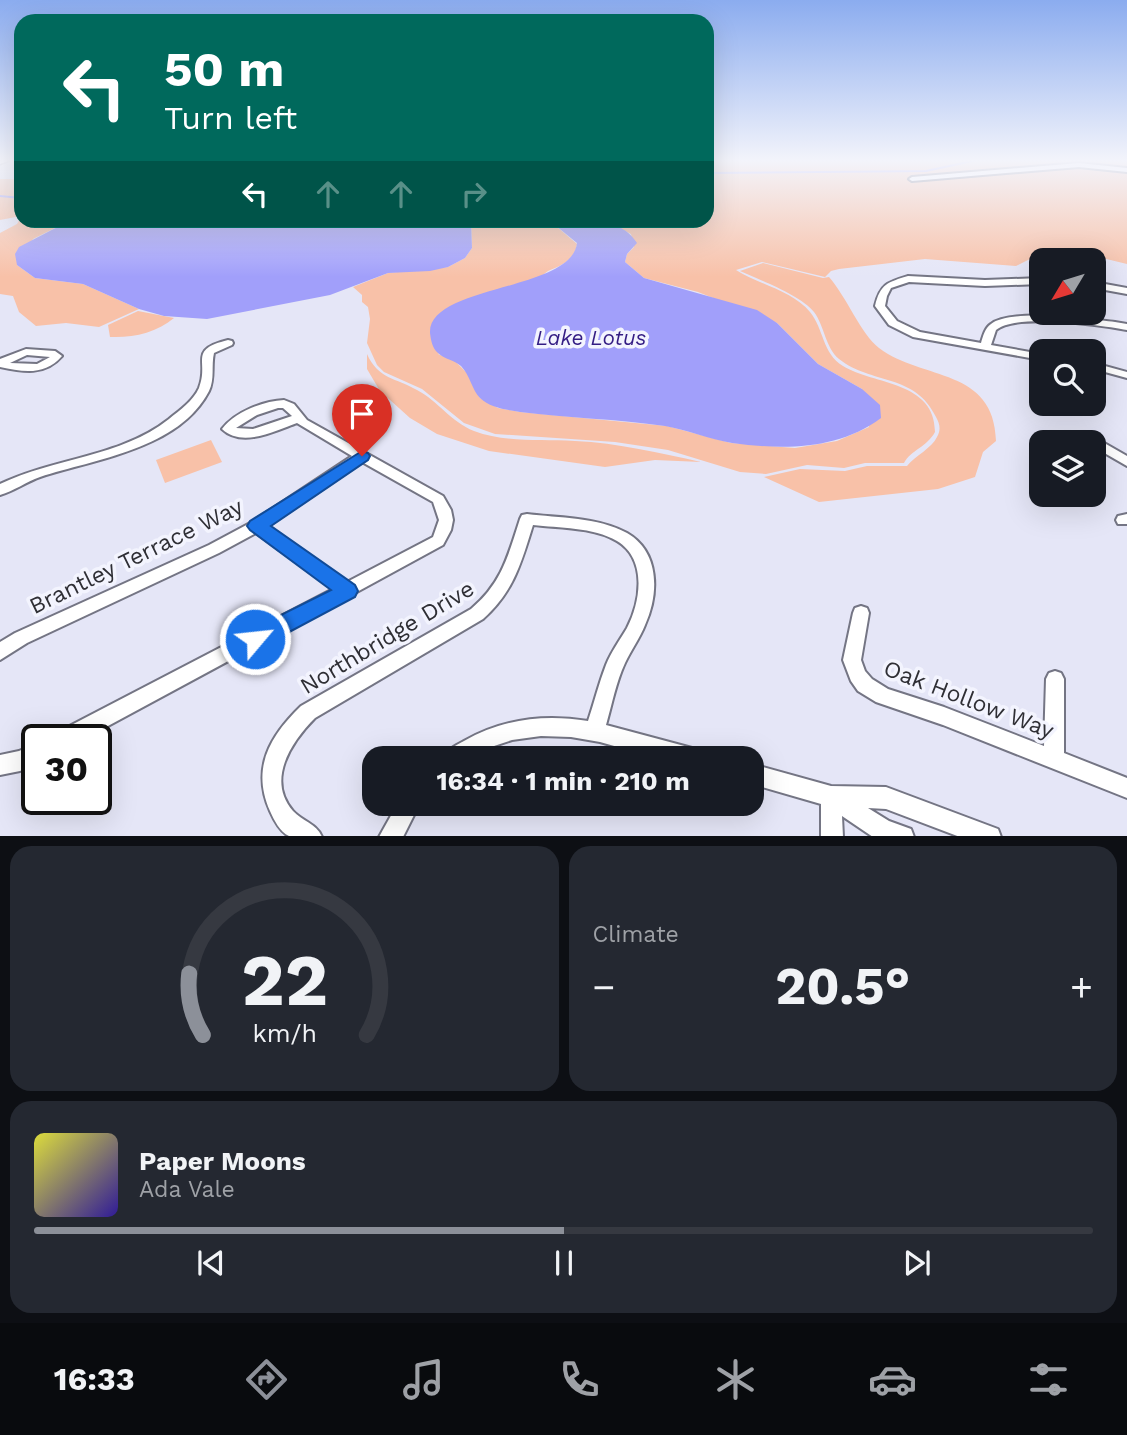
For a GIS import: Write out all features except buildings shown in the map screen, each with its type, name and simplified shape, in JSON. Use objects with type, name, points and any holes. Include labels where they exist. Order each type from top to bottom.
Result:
[{"type":"street","points":[[1029,281],[985,283],[908,279],[888,286],[880,306],[885,316],[917,335],[1029,355]]},
{"type":"street","points":[[1106,287],[1127,291]]},
{"type":"street","points":[[985,348],[990,330],[1007,321],[1075,321],[1127,327]]},
{"type":"street","points":[[0,490],[32,475],[141,442],[168,426],[185,413],[206,385],[206,354],[210,349],[228,343]]},
{"type":"street","points":[[1106,369],[1127,375]]},
{"type":"street","points":[[94,724],[438,541],[447,525],[447,512],[438,499],[303,423],[299,418],[285,404],[244,416],[232,423],[228,429],[234,433],[247,434],[299,418]]},
{"type":"street","points":[[1106,449],[1127,462]]},
{"type":"street","name":"Brantley Terrace Way","points":[[0,652],[21,638],[214,550],[257,526],[362,456]]},
{"type":"street","name":"Northbridge Drive","points":[[311,836],[286,820],[275,798],[271,777],[279,747],[288,731],[309,712],[477,614],[496,599],[508,579],[527,519],[621,536],[633,545],[643,558],[648,578],[644,603],[637,626],[616,662],[594,732]]},
{"type":"street","points":[[257,526],[348,591]]},
{"type":"street","name":"Oak Hollow Way","points":[[860,612],[852,660],[857,675],[865,685],[883,696],[1054,758],[1127,788]]},
{"type":"street","points":[[1054,758],[1055,679]]},
{"type":"street","points":[[471,746],[524,726],[556,726],[594,732],[647,746]]},
{"type":"street","points":[[0,765],[21,761]]},
{"type":"street","points":[[764,777],[831,797],[887,798],[990,836]]},
{"type":"street","points":[[831,797],[832,836]]},
{"type":"street","points":[[831,797],[883,830],[903,836]]},
{"type":"street","points":[[390,836],[402,816]]},
{"type":"shaded area","points":[[0,199],[14,199],[14,217],[0,220]]},
{"type":"shaded area","points":[[714,199],[1127,199],[1127,264],[1106,259],[1106,248],[1029,248],[1029,260],[1016,266],[925,259],[839,269],[831,271],[825,277],[762,262],[736,270],[785,293],[803,305],[815,319],[827,348],[843,366],[901,387],[925,403],[932,415],[935,432],[904,463],[865,463],[844,468],[807,465],[766,474],[740,472],[668,450],[615,442],[495,434],[464,423],[422,389],[384,372],[377,365],[367,343],[370,319],[368,307],[362,302],[362,295],[353,287],[388,273],[448,267],[465,258],[472,248],[471,228],[558,228],[577,244],[571,258],[548,271],[438,354],[455,361],[468,374],[480,398],[498,408],[520,412],[667,426],[731,443],[795,448],[837,441],[869,427],[862,389],[818,364],[777,323],[698,292],[644,278],[625,262],[627,254],[634,247],[631,234],[619,228],[714,228]]},
{"type":"shaded area","points":[[14,226],[14,228],[55,228],[33,239],[17,265],[35,278],[83,284],[139,309],[99,327],[66,323],[36,326],[19,312],[13,296],[0,294],[0,233]]},
{"type":"shaded area","points":[[763,263],[823,278],[829,277],[866,334],[879,348],[916,366],[953,379],[970,388],[983,400],[992,417],[996,441],[983,452],[975,477],[938,489],[819,502],[764,477],[800,469],[845,471],[867,466],[907,466],[935,441],[940,427],[927,403],[917,393],[892,381],[865,373],[839,359],[831,349],[818,318],[808,306],[779,288],[740,271]]},
{"type":"shaded area","points":[[138,311],[174,318],[144,334],[110,337],[108,325]]},
{"type":"shaded area","points":[[367,354],[382,373],[425,395],[466,427],[486,435],[511,439],[607,444],[701,462],[655,460],[605,467],[489,451],[437,434],[410,418],[380,391],[367,369]]},
{"type":"shaded area","points":[[211,440],[222,462],[165,483],[156,460]]},
{"type":"water","points":[[56,228],[471,228],[472,248],[465,258],[448,267],[430,271],[388,273],[330,295],[207,319],[164,316],[139,309],[83,284],[35,278],[17,265],[15,254],[19,247]]},
{"type":"water","name":"Lake Lotus","points":[[559,228],[621,228],[637,243],[627,254],[625,262],[644,278],[757,310],[777,323],[818,364],[862,389],[880,405],[881,418],[864,429],[829,442],[771,447],[732,443],[665,426],[520,412],[489,404],[477,395],[461,366],[434,349],[430,333],[436,317],[451,305],[552,271],[569,259],[577,243]]},
{"type":"route","points":[[255,639],[348,591],[257,526],[362,456]]}]
